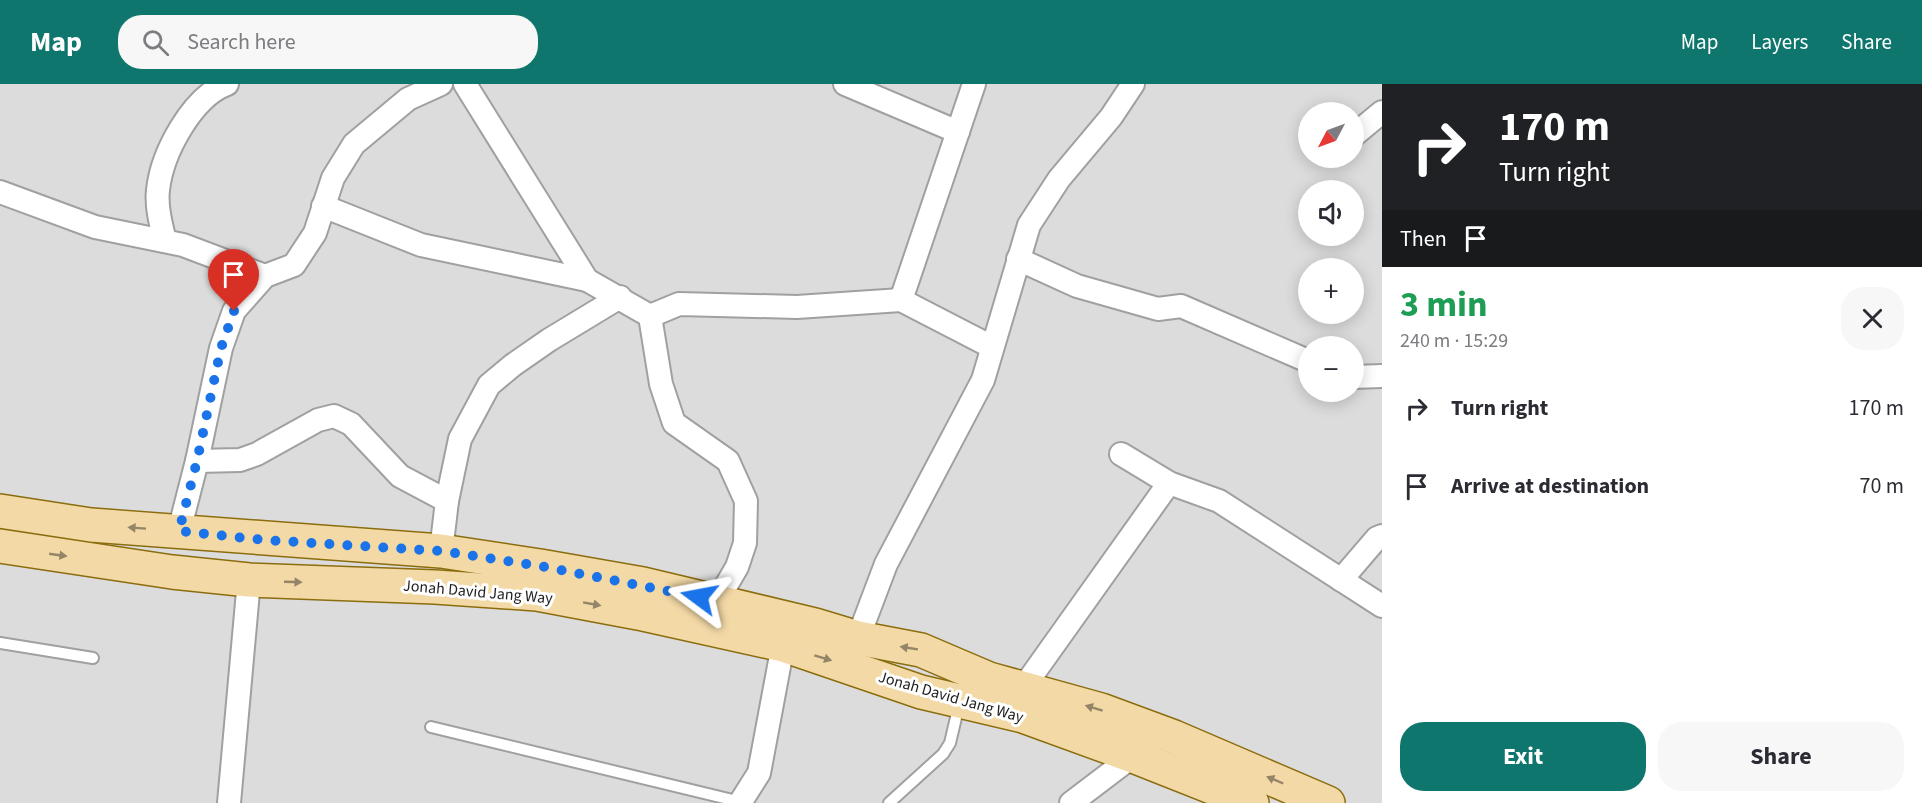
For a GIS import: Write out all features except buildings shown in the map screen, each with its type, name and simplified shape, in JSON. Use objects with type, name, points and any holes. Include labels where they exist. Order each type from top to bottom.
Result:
[{"type":"main road","points":[[0,511],[91,525],[264,540],[441,551],[574,572],[717,601],[858,638],[921,650],[989,679],[1101,710],[1174,737],[1329,803]]},
{"type":"main road","name":"Jonah David Jang Way","points":[[0,546],[172,572],[249,580],[435,587],[537,594],[638,613],[783,645],[921,692],[960,699],[1023,716],[1252,803]]},
{"type":"street","points":[[165,241],[158,191],[162,169],[176,137],[199,102],[227,84]]},
{"type":"street","points":[[179,531],[197,461],[221,348],[234,311],[265,276],[294,265],[315,233],[333,178],[354,144],[408,99],[441,84]]},
{"type":"street","points":[[465,84],[587,280]]},
{"type":"street","points":[[845,84],[958,132]]},
{"type":"street","points":[[901,300],[974,84]]},
{"type":"street","points":[[858,638],[886,564],[982,380],[1029,225],[1059,179],[1111,117],[1133,84]]},
{"type":"street","points":[[0,192],[94,227],[183,245],[265,276]]},
{"type":"street","points":[[323,206],[421,245],[587,280],[650,316],[661,384],[674,423],[728,461],[746,501],[745,543],[737,567],[717,601]]},
{"type":"street","points":[[1018,259],[1077,286],[1158,309],[1181,306],[1298,357]]},
{"type":"street","points":[[441,551],[447,501],[460,439],[489,385],[549,340],[620,297]]},
{"type":"street","points":[[650,316],[679,304],[797,307],[901,300],[992,347]]},
{"type":"street","points":[[1364,377],[1382,376]]},
{"type":"street","points":[[197,461],[240,460],[257,454],[318,420],[334,416],[351,424],[400,476],[447,501]]},
{"type":"street","points":[[1121,454],[1169,483],[1219,501],[1382,606]]},
{"type":"street","points":[[1023,688],[1169,483]]},
{"type":"street","points":[[1341,580],[1377,538],[1382,536]]},
{"type":"street","points":[[229,803],[249,580]]},
{"type":"street","points":[[740,802],[759,773],[783,645]]},
{"type":"street","points":[[1071,803],[1133,756]]},
{"type":"lane","points":[[0,643],[93,658]]},
{"type":"lane","points":[[889,803],[943,754],[950,743],[960,699]]},
{"type":"lane","points":[[432,726],[740,802]]},
{"type":"shaded area","points":[[0,84],[1382,84],[1382,803],[0,803]]},
{"type":"route","points":[[234,311],[221,348],[197,461],[179,531],[264,540],[441,551],[643,584],[699,597]]}]
